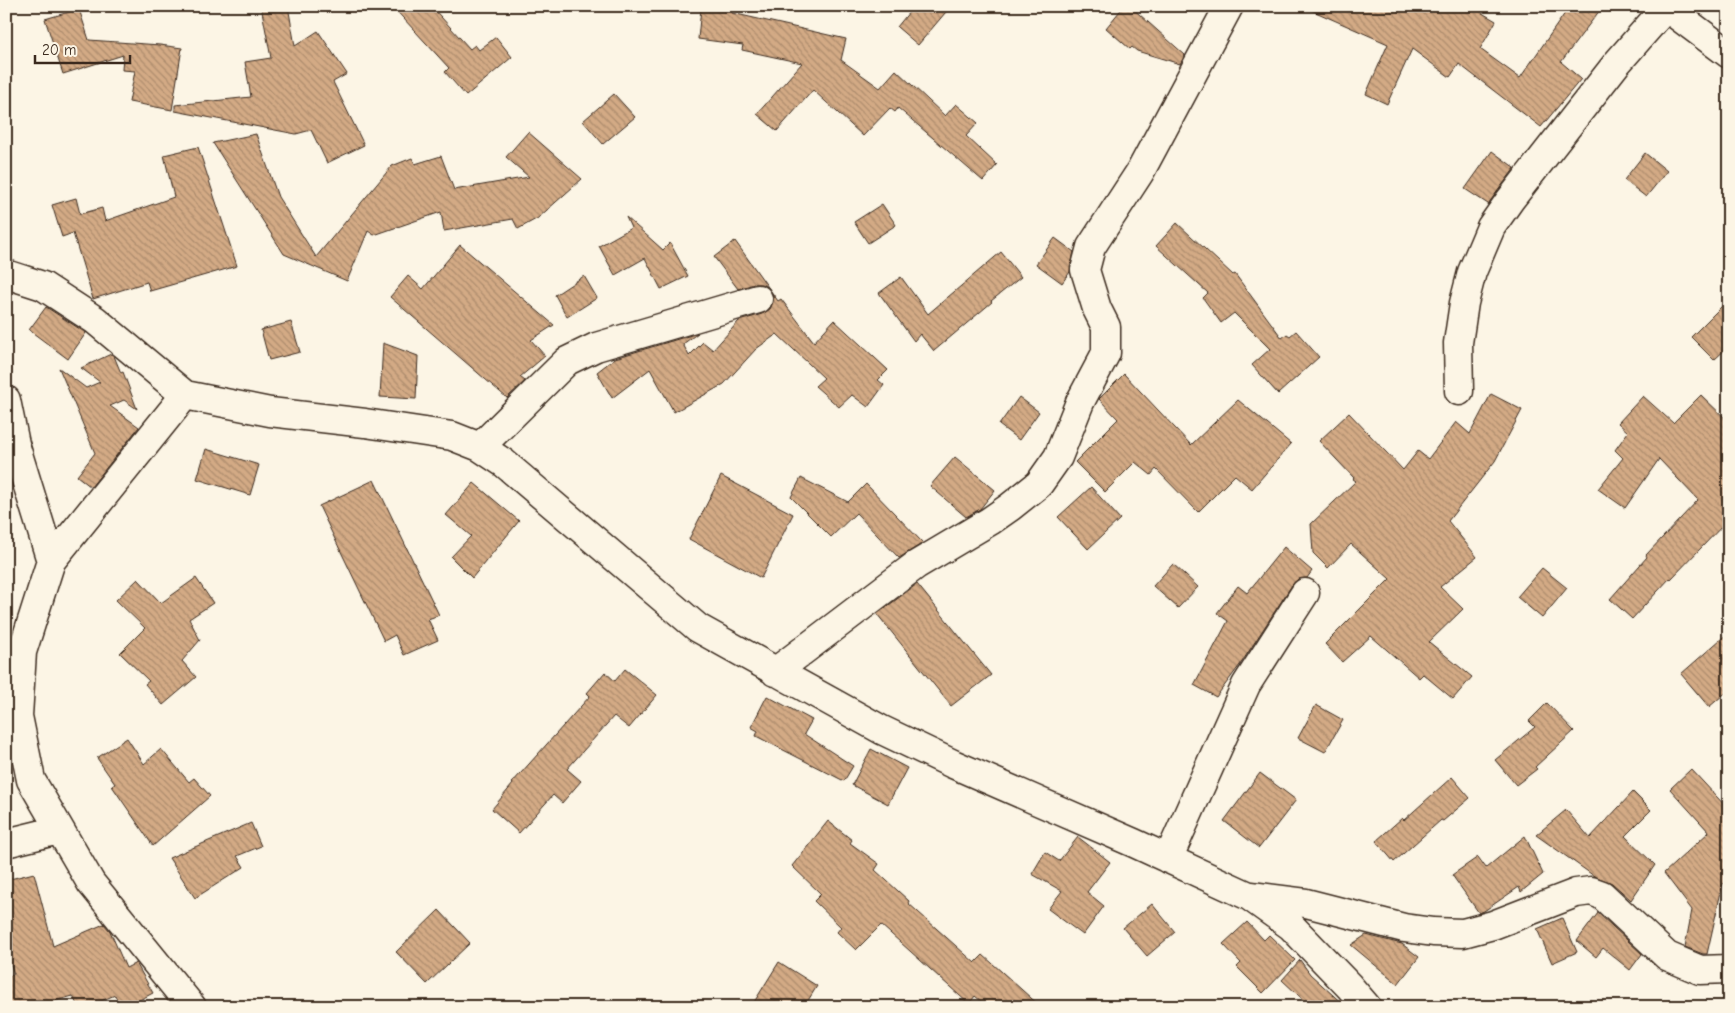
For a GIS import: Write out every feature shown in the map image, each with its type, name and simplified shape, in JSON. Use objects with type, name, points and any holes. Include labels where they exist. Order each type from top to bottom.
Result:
[{"type":"street","points":[[775,672],[916,565],[1010,507],[1038,484],[1058,457],[1080,402],[1106,353],[1106,327],[1097,309],[1086,270],[1091,247],[1140,172],[1229,6]]},
{"type":"street","points":[[1459,391],[1458,343],[1464,304],[1472,272],[1491,227],[1616,63],[1666,6],[1729,54]]},
{"type":"street","points":[[6,274],[43,286],[95,320],[186,395],[270,412],[452,436],[480,447],[504,463],[698,628],[882,730],[953,764],[1168,858],[1249,896],[1291,926],[1367,1007]]},
{"type":"street","points":[[480,447],[567,361],[596,348],[758,299]]},
{"type":"street","points":[[186,395],[50,561],[22,652],[18,716],[31,780],[59,830],[91,883],[192,1007]]},
{"type":"street","points":[[6,400],[15,444],[50,561]]},
{"type":"street","points":[[1168,858],[1246,686],[1305,593]]},
{"type":"street","points":[[6,843],[59,830]]},
{"type":"street","points":[[1249,896],[1306,902],[1404,928],[1433,932],[1463,933],[1493,925],[1576,893],[1591,891],[1602,895],[1667,956],[1700,970],[1729,969]]},
{"type":"building","points":[[261,6],[288,6],[295,46],[318,31],[347,74],[333,82],[364,145],[327,163],[311,130],[296,134],[175,111],[175,105],[251,97],[245,62],[271,58]]},
{"type":"building","points":[[392,6],[431,6],[470,49],[475,45],[479,50],[496,37],[512,57],[466,96],[445,72],[449,68]]},
{"type":"building","points":[[914,6],[951,6],[918,45],[897,27]]},
{"type":"building","points":[[1124,6],[1130,6],[1185,55],[1180,64],[1137,51],[1132,47],[1130,49],[1106,28]]},
{"type":"building","points":[[1302,6],[1470,6],[1496,21],[1480,49],[1520,78],[1570,6],[1603,6],[1561,62],[1581,79],[1541,127],[1459,64],[1450,77],[1412,49],[1387,104],[1366,94],[1388,44]]},
{"type":"building","points":[[701,8],[732,11],[732,13],[846,39],[841,60],[880,88],[896,70],[945,116],[956,104],[978,123],[966,136],[997,165],[983,181],[898,108],[895,112],[890,108],[863,136],[813,90],[777,131],[757,114],[802,63],[742,50],[743,45],[698,39]]},
{"type":"building","points":[[79,9],[89,40],[182,48],[172,110],[129,102],[135,71],[122,70],[123,55],[63,74],[45,19]]},
{"type":"building","points":[[614,94],[635,117],[603,144],[583,121]]},
{"type":"building","points":[[528,132],[582,179],[538,218],[518,229],[513,219],[444,231],[441,212],[374,235],[368,231],[347,281],[284,254],[213,143],[256,134],[278,197],[316,257],[392,166],[412,158],[415,164],[441,156],[454,190],[529,177],[506,157]]},
{"type":"building","points":[[198,147],[237,266],[150,291],[147,282],[93,299],[73,233],[62,237],[52,205],[76,198],[80,214],[102,208],[105,221],[174,197],[164,155]]},
{"type":"building","points":[[1492,151],[1515,168],[1488,204],[1465,189]]},
{"type":"building","points":[[1645,153],[1667,171],[1646,197],[1624,180]]},
{"type":"building","points":[[882,204],[896,225],[868,243],[854,222]]},
{"type":"building","points":[[626,217],[663,250],[670,243],[688,276],[661,289],[645,258],[615,275],[599,246],[631,228]]},
{"type":"building","points":[[1177,223],[1233,275],[1235,274],[1282,338],[1287,334],[1290,336],[1296,331],[1319,357],[1278,394],[1252,365],[1270,349],[1234,313],[1221,323],[1203,298],[1208,293],[1156,246]]},
{"type":"building","points":[[1055,238],[1074,252],[1070,272],[1062,283],[1036,264]]},
{"type":"building","points":[[735,241],[768,287],[754,284],[738,289],[714,257]]},
{"type":"building","points":[[460,245],[554,325],[531,340],[545,356],[520,377],[525,381],[507,398],[390,297],[408,276],[423,289]]},
{"type":"building","points":[[1001,252],[1021,277],[934,351],[920,334],[914,341],[879,293],[901,277],[928,314]]},
{"type":"building","points":[[584,276],[597,298],[567,317],[555,295]]},
{"type":"building","points":[[768,287],[778,301],[781,299],[814,342],[834,320],[888,370],[878,380],[884,385],[868,407],[852,395],[839,407],[815,386],[824,378],[777,334],[756,349],[724,384],[674,412],[650,369],[612,398],[597,372],[615,358],[698,333],[683,344],[689,356],[703,342],[713,350],[739,321],[762,314],[770,309],[773,295]]},
{"type":"building","points":[[1729,299],[1729,346],[1714,360],[1691,337]]},
{"type":"building","points":[[46,307],[86,333],[68,359],[29,330]]},
{"type":"building","points":[[291,322],[300,352],[269,360],[261,330]]},
{"type":"building","points":[[383,343],[418,356],[416,399],[380,397]]},
{"type":"building","points":[[111,354],[114,356],[121,373],[123,372],[137,409],[124,400],[110,406],[139,427],[91,487],[77,476],[95,453],[59,368],[86,388],[100,382],[81,368]]},
{"type":"building","points":[[1124,374],[1191,445],[1238,400],[1291,444],[1252,489],[1235,475],[1198,512],[1156,469],[1151,475],[1135,462],[1105,492],[1075,462],[1118,419],[1099,399]]},
{"type":"building","points":[[1491,394],[1522,410],[1495,461],[1448,521],[1477,557],[1440,587],[1463,609],[1429,642],[1472,677],[1453,699],[1423,674],[1419,678],[1371,636],[1342,662],[1325,644],[1390,579],[1351,544],[1328,568],[1313,553],[1311,524],[1356,481],[1319,441],[1349,413],[1403,470],[1418,451],[1428,459],[1456,422],[1470,434]]},
{"type":"building","points":[[1701,395],[1729,422],[1729,519],[1632,619],[1610,599],[1647,557],[1646,555],[1698,500],[1659,459],[1625,508],[1598,489],[1623,458],[1615,450],[1628,432],[1618,423],[1643,396],[1673,423]]},
{"type":"building","points":[[1019,397],[1039,412],[1019,440],[999,425]]},
{"type":"building","points":[[206,449],[259,465],[250,495],[197,479]]},
{"type":"building","points":[[955,457],[995,490],[980,509],[966,517],[930,486]]},
{"type":"building","points":[[721,476],[793,514],[761,578],[689,539]]},
{"type":"building","points":[[801,478],[848,502],[866,484],[923,543],[899,558],[856,513],[831,537],[791,497]]},
{"type":"building","points":[[374,480],[439,615],[428,619],[438,640],[404,655],[395,635],[384,641],[319,506]]},
{"type":"building","points":[[474,483],[519,521],[472,578],[451,557],[471,536],[446,515]]},
{"type":"building","points":[[1091,487],[1120,519],[1088,549],[1058,517]]},
{"type":"building","points":[[1284,547],[1312,571],[1307,578],[1298,579],[1292,585],[1240,665],[1216,697],[1194,685],[1228,621],[1217,613],[1238,586],[1247,593]]},
{"type":"building","points":[[1173,564],[1198,587],[1178,608],[1153,586]]},
{"type":"building","points":[[1542,568],[1567,588],[1542,618],[1517,597]]},
{"type":"building","points":[[196,578],[213,603],[189,619],[200,640],[182,661],[196,677],[163,705],[145,684],[149,681],[120,653],[145,628],[116,600],[138,579],[161,603]]},
{"type":"building","points":[[917,584],[991,675],[951,706],[877,614]]},
{"type":"building","points":[[1729,632],[1729,690],[1709,707],[1681,674]]},
{"type":"building","points":[[625,669],[657,695],[629,728],[614,716],[567,769],[581,781],[562,803],[553,795],[519,833],[492,809],[512,783],[590,696],[587,693],[605,672],[615,681]]},
{"type":"building","points":[[767,696],[812,720],[804,734],[853,766],[844,781],[756,736],[758,731],[751,727]]},
{"type":"building","points":[[1547,703],[1574,731],[1535,767],[1537,769],[1516,785],[1495,760],[1535,727],[1529,721]]},
{"type":"building","points":[[1316,705],[1343,720],[1325,752],[1298,738]]},
{"type":"building","points":[[127,738],[144,764],[161,749],[189,782],[194,778],[210,796],[153,846],[112,786],[115,784],[97,758]]},
{"type":"building","points":[[871,749],[907,768],[888,804],[852,785]]},
{"type":"building","points":[[1691,769],[1729,810],[1729,889],[1723,883],[1707,954],[1685,947],[1692,910],[1664,873],[1709,832],[1670,789]]},
{"type":"building","points":[[1260,773],[1296,800],[1259,848],[1224,821]]},
{"type":"building","points":[[1452,777],[1470,798],[1443,821],[1441,820],[1394,862],[1376,841],[1402,818],[1404,820]]},
{"type":"building","points":[[1633,792],[1651,810],[1625,836],[1655,865],[1631,900],[1612,883],[1594,876],[1536,835],[1566,810],[1590,838]]},
{"type":"building","points":[[828,821],[852,840],[850,843],[879,864],[875,870],[909,901],[908,903],[975,963],[983,955],[1041,1007],[988,1007],[975,996],[969,1004],[881,925],[856,950],[837,932],[841,927],[814,901],[821,894],[792,866]]},
{"type":"building","points":[[251,823],[261,846],[237,856],[244,867],[195,898],[169,858]]},
{"type":"building","points":[[1525,836],[1543,874],[1521,892],[1519,887],[1479,913],[1452,875],[1478,857],[1486,868]]},
{"type":"building","points":[[1078,837],[1110,862],[1087,892],[1104,906],[1083,935],[1048,909],[1062,891],[1032,874],[1045,852],[1059,861]]},
{"type":"building","points":[[34,873],[53,946],[104,924],[110,931],[126,968],[136,963],[153,993],[126,1007],[121,1007],[115,995],[87,1007],[78,1007],[73,996],[33,1007],[6,1007],[6,978],[14,974],[6,951],[6,880]]},
{"type":"building","points":[[1152,904],[1175,932],[1147,956],[1123,928]]},
{"type":"building","points":[[439,910],[470,943],[427,984],[396,952]]},
{"type":"building","points":[[1598,913],[1642,954],[1630,970],[1603,948],[1596,957],[1577,941]]},
{"type":"building","points":[[1562,918],[1577,952],[1552,963],[1537,929]]},
{"type":"building","points":[[1247,922],[1264,940],[1269,935],[1295,960],[1263,993],[1237,967],[1241,963],[1223,944]]},
{"type":"building","points":[[1366,935],[1402,944],[1419,957],[1398,984],[1351,945]]},
{"type":"building","points":[[1300,960],[1310,974],[1346,1007],[1311,1007],[1282,980]]},
{"type":"building","points":[[779,962],[817,986],[804,1007],[751,1007]]}]
